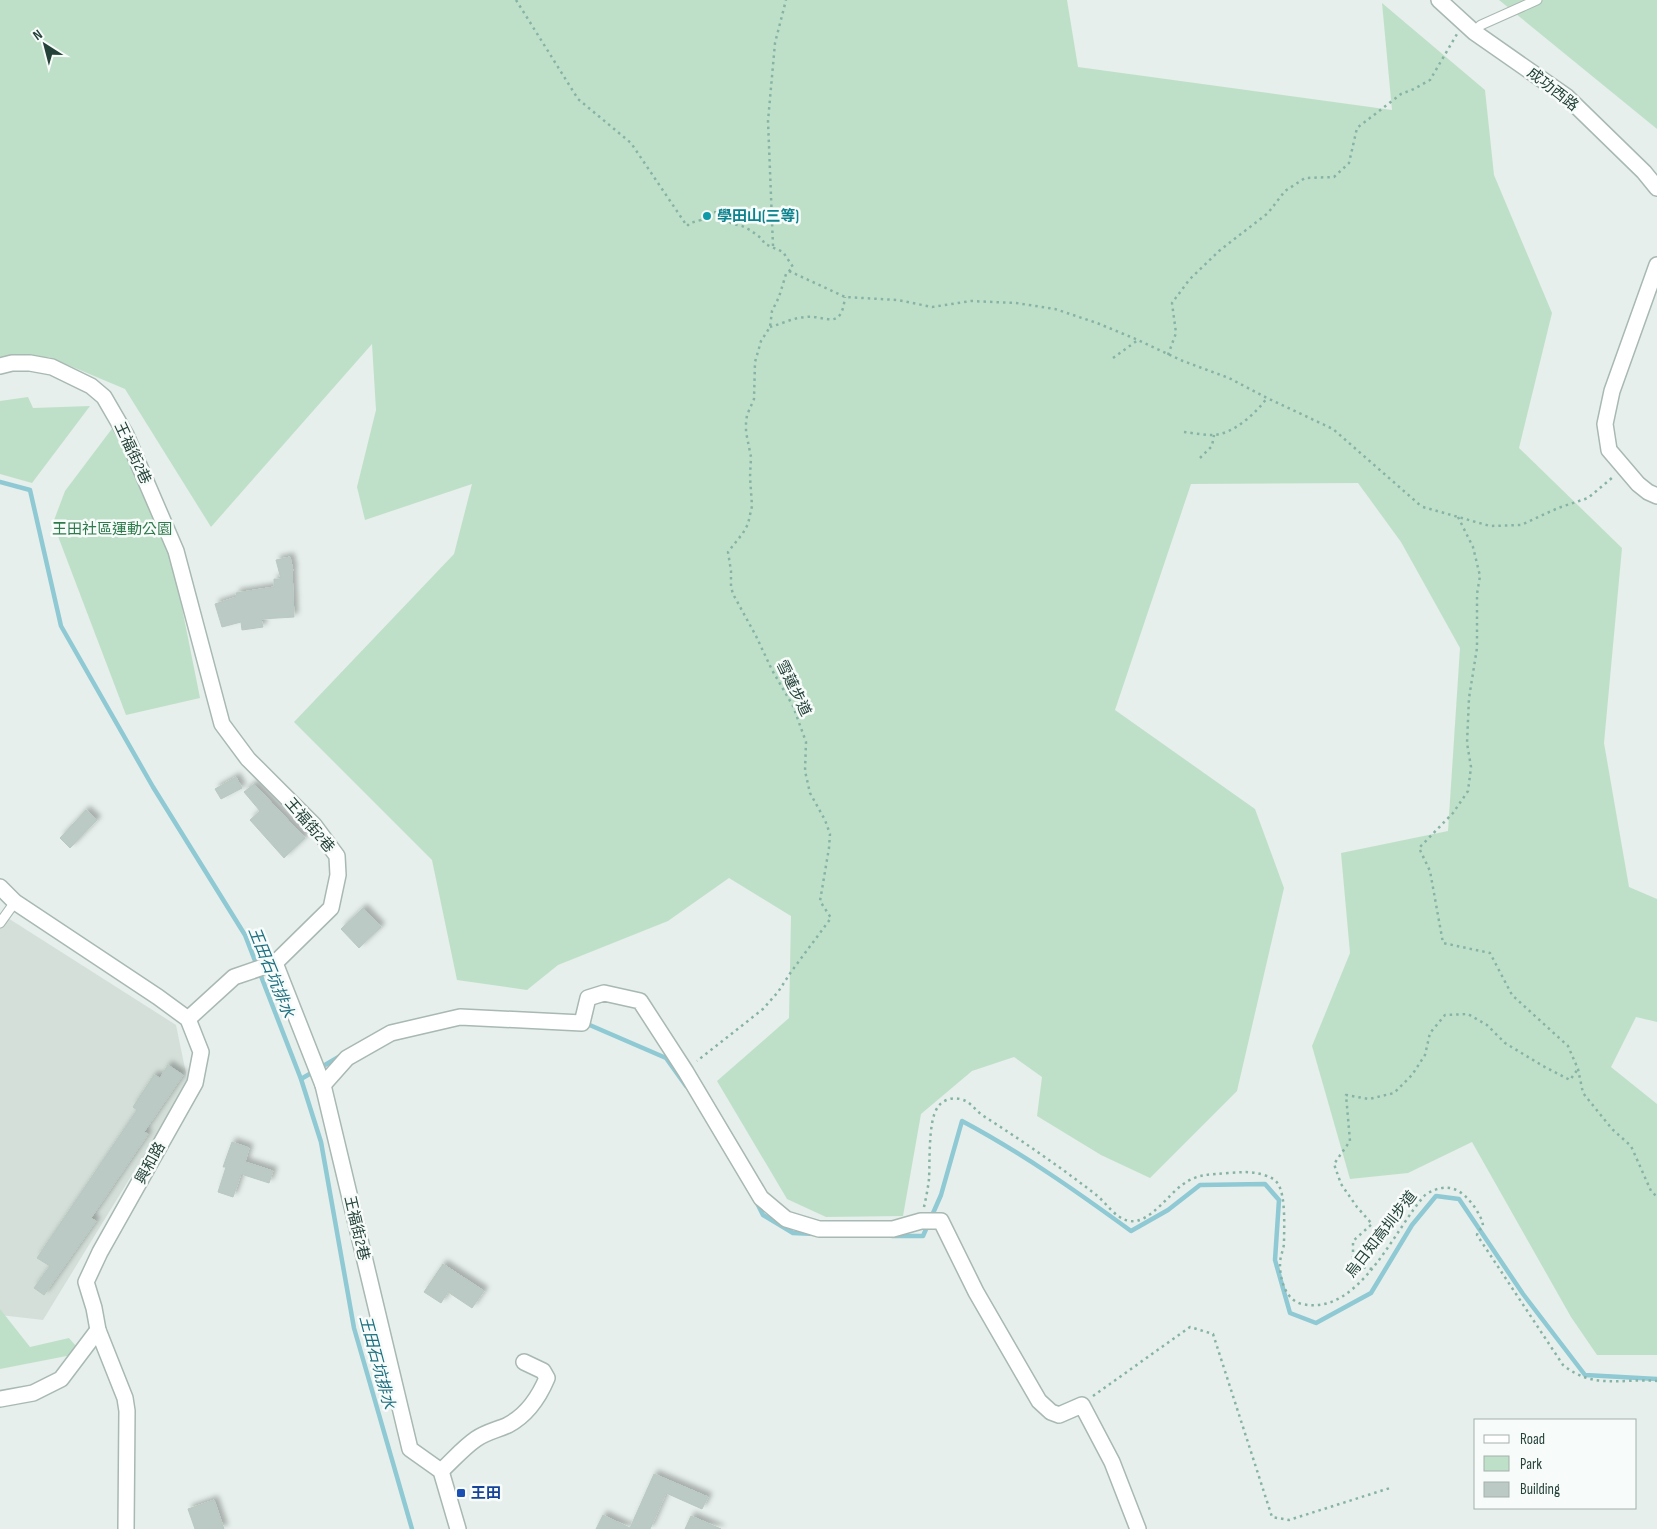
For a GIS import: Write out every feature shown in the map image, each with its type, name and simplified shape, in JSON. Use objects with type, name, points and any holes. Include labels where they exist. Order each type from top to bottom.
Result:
[{"type":"street","name":"成功西路","points":[[1439,0],[1469,27],[1566,97],[1644,172],[1657,188]]},
{"type":"street","points":[[1657,265],[1612,391],[1605,424],[1609,450],[1648,492],[1657,496]]},
{"type":"street","name":"王福街2巷","points":[[0,366],[12,363],[30,363],[52,367],[91,386],[104,396],[126,435],[176,551],[222,724],[248,759],[314,825],[337,856],[338,876],[331,908],[275,964],[319,1075],[410,1449],[442,1471]]},
{"type":"street","points":[[0,887],[15,902],[188,1018],[234,977],[275,964]]},
{"type":"street","points":[[319,1075],[391,1033],[460,1017],[582,1023],[588,998],[604,993],[640,1001],[686,1072],[761,1198],[786,1219],[819,1229],[893,1229],[922,1221],[941,1221],[976,1292],[1039,1401],[1051,1412],[1059,1414],[1082,1405],[1112,1462],[1138,1529]]},
{"type":"street","name":"興和路","points":[[126,1529],[128,1411],[125,1398],[98,1330],[86,1282],[100,1252],[195,1083],[201,1052],[188,1018]]},
{"type":"street","points":[[0,1399],[33,1393],[61,1379],[98,1330]]},
{"type":"street","points":[[458,1529],[442,1471],[477,1438],[508,1425],[522,1416],[532,1405],[541,1393],[546,1378],[543,1371],[524,1362]]},
{"type":"lane","points":[[1469,27],[1481,25],[1537,0]]},
{"type":"lane","points":[[0,923],[15,902]]},
{"type":"path","points":[[516,0],[578,99],[631,143],[687,226],[690,223],[701,220],[708,212],[719,212],[732,224],[750,230],[761,238],[765,244],[783,252],[793,268],[786,274],[779,297],[772,310],[770,326],[805,317],[831,320],[836,318],[844,308],[845,297]]},
{"type":"path","points":[[773,246],[768,121],[775,43],[786,0]]},
{"type":"path","points":[[1168,354],[1176,333],[1172,303],[1190,280],[1219,251],[1268,213],[1285,191],[1305,178],[1334,177],[1349,163],[1357,128],[1401,94],[1430,80],[1469,27]]},
{"type":"path","points":[[789,271],[845,297],[898,300],[932,307],[971,301],[1016,303],[1055,309],[1097,323],[1229,378],[1333,429],[1422,506],[1490,526],[1521,525],[1558,508],[1588,498],[1624,468]]},
{"type":"path","name":"雪蓮步道","points":[[686,1072],[763,1009],[778,992],[831,918],[820,901],[830,834],[825,820],[810,793],[805,771],[806,742],[793,706],[772,670],[731,587],[732,571],[728,552],[748,524],[752,506],[751,457],[746,432],[747,415],[754,399],[755,362],[761,342],[770,326]]},
{"type":"path","points":[[1113,358],[1138,340]]},
{"type":"path","points":[[1184,432],[1214,435],[1235,428],[1258,411],[1267,398]]},
{"type":"path","points":[[1200,458],[1212,446],[1214,435]]},
{"type":"path","points":[[1458,517],[1473,548],[1480,576],[1477,648],[1469,698],[1467,743],[1471,767],[1468,791],[1454,813],[1420,848],[1430,871],[1442,944],[1490,953],[1512,995],[1568,1046],[1578,1069],[1583,1093],[1612,1129],[1630,1146],[1651,1191],[1657,1197]]},
{"type":"path","points":[[1372,1269],[1353,1265],[1353,1242],[1372,1224],[1341,1184],[1334,1164],[1350,1141],[1346,1095],[1369,1099],[1394,1093],[1412,1075],[1424,1055],[1430,1033],[1445,1015],[1468,1014],[1487,1026],[1505,1043],[1570,1080],[1578,1069]]},
{"type":"path","name":"烏日知高圳步道","points":[[922,1221],[928,1191],[934,1113],[942,1102],[954,1098],[971,1104],[980,1113],[995,1121],[1068,1173],[1098,1196],[1118,1216],[1131,1221],[1137,1221],[1149,1215],[1182,1184],[1205,1174],[1242,1171],[1269,1177],[1277,1183],[1282,1200],[1284,1245],[1280,1264],[1282,1283],[1288,1294],[1297,1302],[1315,1304],[1334,1300],[1350,1291],[1372,1269],[1426,1194],[1444,1187],[1457,1190],[1466,1197],[1478,1212],[1483,1222],[1483,1227],[1478,1231],[1477,1235],[1563,1365],[1581,1377],[1601,1382],[1657,1381]]},
{"type":"path","points":[[1082,1405],[1112,1381],[1190,1327],[1212,1334],[1272,1517],[1289,1520],[1390,1488]]},
{"type":"shaded area","points":[[0,913],[176,1025],[188,1083],[43,1320],[0,1315]]},
{"type":"green space","points":[[0,0],[1067,0],[1078,67],[1392,110],[1382,3],[1485,90],[1494,175],[1552,313],[1519,448],[1622,548],[1604,743],[1629,887],[1657,899],[1657,1022],[1636,1017],[1611,1067],[1657,1104],[1657,1355],[1597,1355],[1571,1317],[1472,1142],[1408,1173],[1350,1179],[1312,1046],[1350,953],[1341,853],[1448,831],[1460,648],[1401,542],[1358,483],[1191,484],[1115,710],[1255,809],[1284,888],[1237,1091],[1150,1178],[1101,1155],[1037,1116],[1042,1077],[1014,1057],[972,1071],[921,1114],[903,1216],[826,1217],[787,1199],[717,1081],[789,1018],[791,916],[729,878],[668,921],[558,965],[527,990],[457,980],[432,860],[294,722],[454,554],[472,484],[365,520],[357,487],[376,410],[372,344],[211,527],[125,389],[49,357],[0,359]]},
{"type":"green space","points":[[1499,0],[1657,0],[1657,129]]},
{"type":"green space","points":[[28,397],[33,408],[90,406],[32,483],[0,474],[0,401]]},
{"type":"green space","name":"王田社區運動公園","points":[[114,426],[161,503],[200,698],[126,715],[53,523],[65,491]]},
{"type":"green space","points":[[0,1309],[30,1347],[69,1338],[82,1353],[0,1369]]},
{"type":"building","points":[[290,557],[293,571],[294,617],[261,619],[263,627],[242,630],[241,622],[222,627],[215,604],[237,597],[236,593],[274,587],[274,579],[281,579],[276,560]]},
{"type":"building","points":[[236,777],[242,788],[221,799],[215,789]]},
{"type":"building","points":[[254,784],[305,838],[284,858],[250,820],[260,811],[244,792]]},
{"type":"building","points":[[86,810],[97,820],[70,848],[60,838]]},
{"type":"building","points":[[363,908],[381,927],[359,948],[341,929]]},
{"type":"building","points":[[168,1065],[183,1075],[144,1132],[148,1134],[91,1218],[96,1221],[44,1295],[34,1288],[50,1266],[37,1258],[137,1110],[133,1107],[154,1075],[160,1078]]},
{"type":"building","points":[[232,1142],[249,1148],[245,1162],[273,1171],[269,1183],[241,1174],[233,1197],[218,1192],[226,1167],[223,1167]]},
{"type":"building","points":[[443,1264],[484,1291],[472,1308],[448,1292],[441,1303],[424,1292]]},
{"type":"building","points":[[654,1474],[708,1497],[702,1509],[666,1493],[650,1529],[596,1529],[603,1515],[630,1528]]},
{"type":"building","points":[[214,1500],[224,1529],[195,1529],[188,1509]]},
{"type":"building","points":[[691,1516],[721,1529],[685,1529]]},
{"type":"waterway","name":"王田石坑排水","points":[[0,482],[30,490],[61,626],[153,787],[245,935],[301,1079],[321,1142],[354,1328],[412,1529]]},
{"type":"waterway","points":[[585,1023],[666,1058],[686,1086]]},
{"type":"waterway","points":[[301,1079],[342,1055]]},
{"type":"waterway","points":[[892,1236],[923,1236],[941,1195],[962,1121],[1048,1173],[1131,1231],[1168,1210],[1200,1185],[1265,1184],[1279,1200],[1275,1260],[1290,1313],[1316,1323],[1371,1293],[1412,1225],[1436,1196],[1459,1199],[1523,1294],[1585,1375],[1657,1379]]},
{"type":"waterway","points":[[756,1201],[763,1215],[793,1233],[815,1234]]},
{"type":"place","name":"學田山(三等)","points":[[707,216]]},
{"type":"place","name":"王田","points":[[461,1493]]}]
